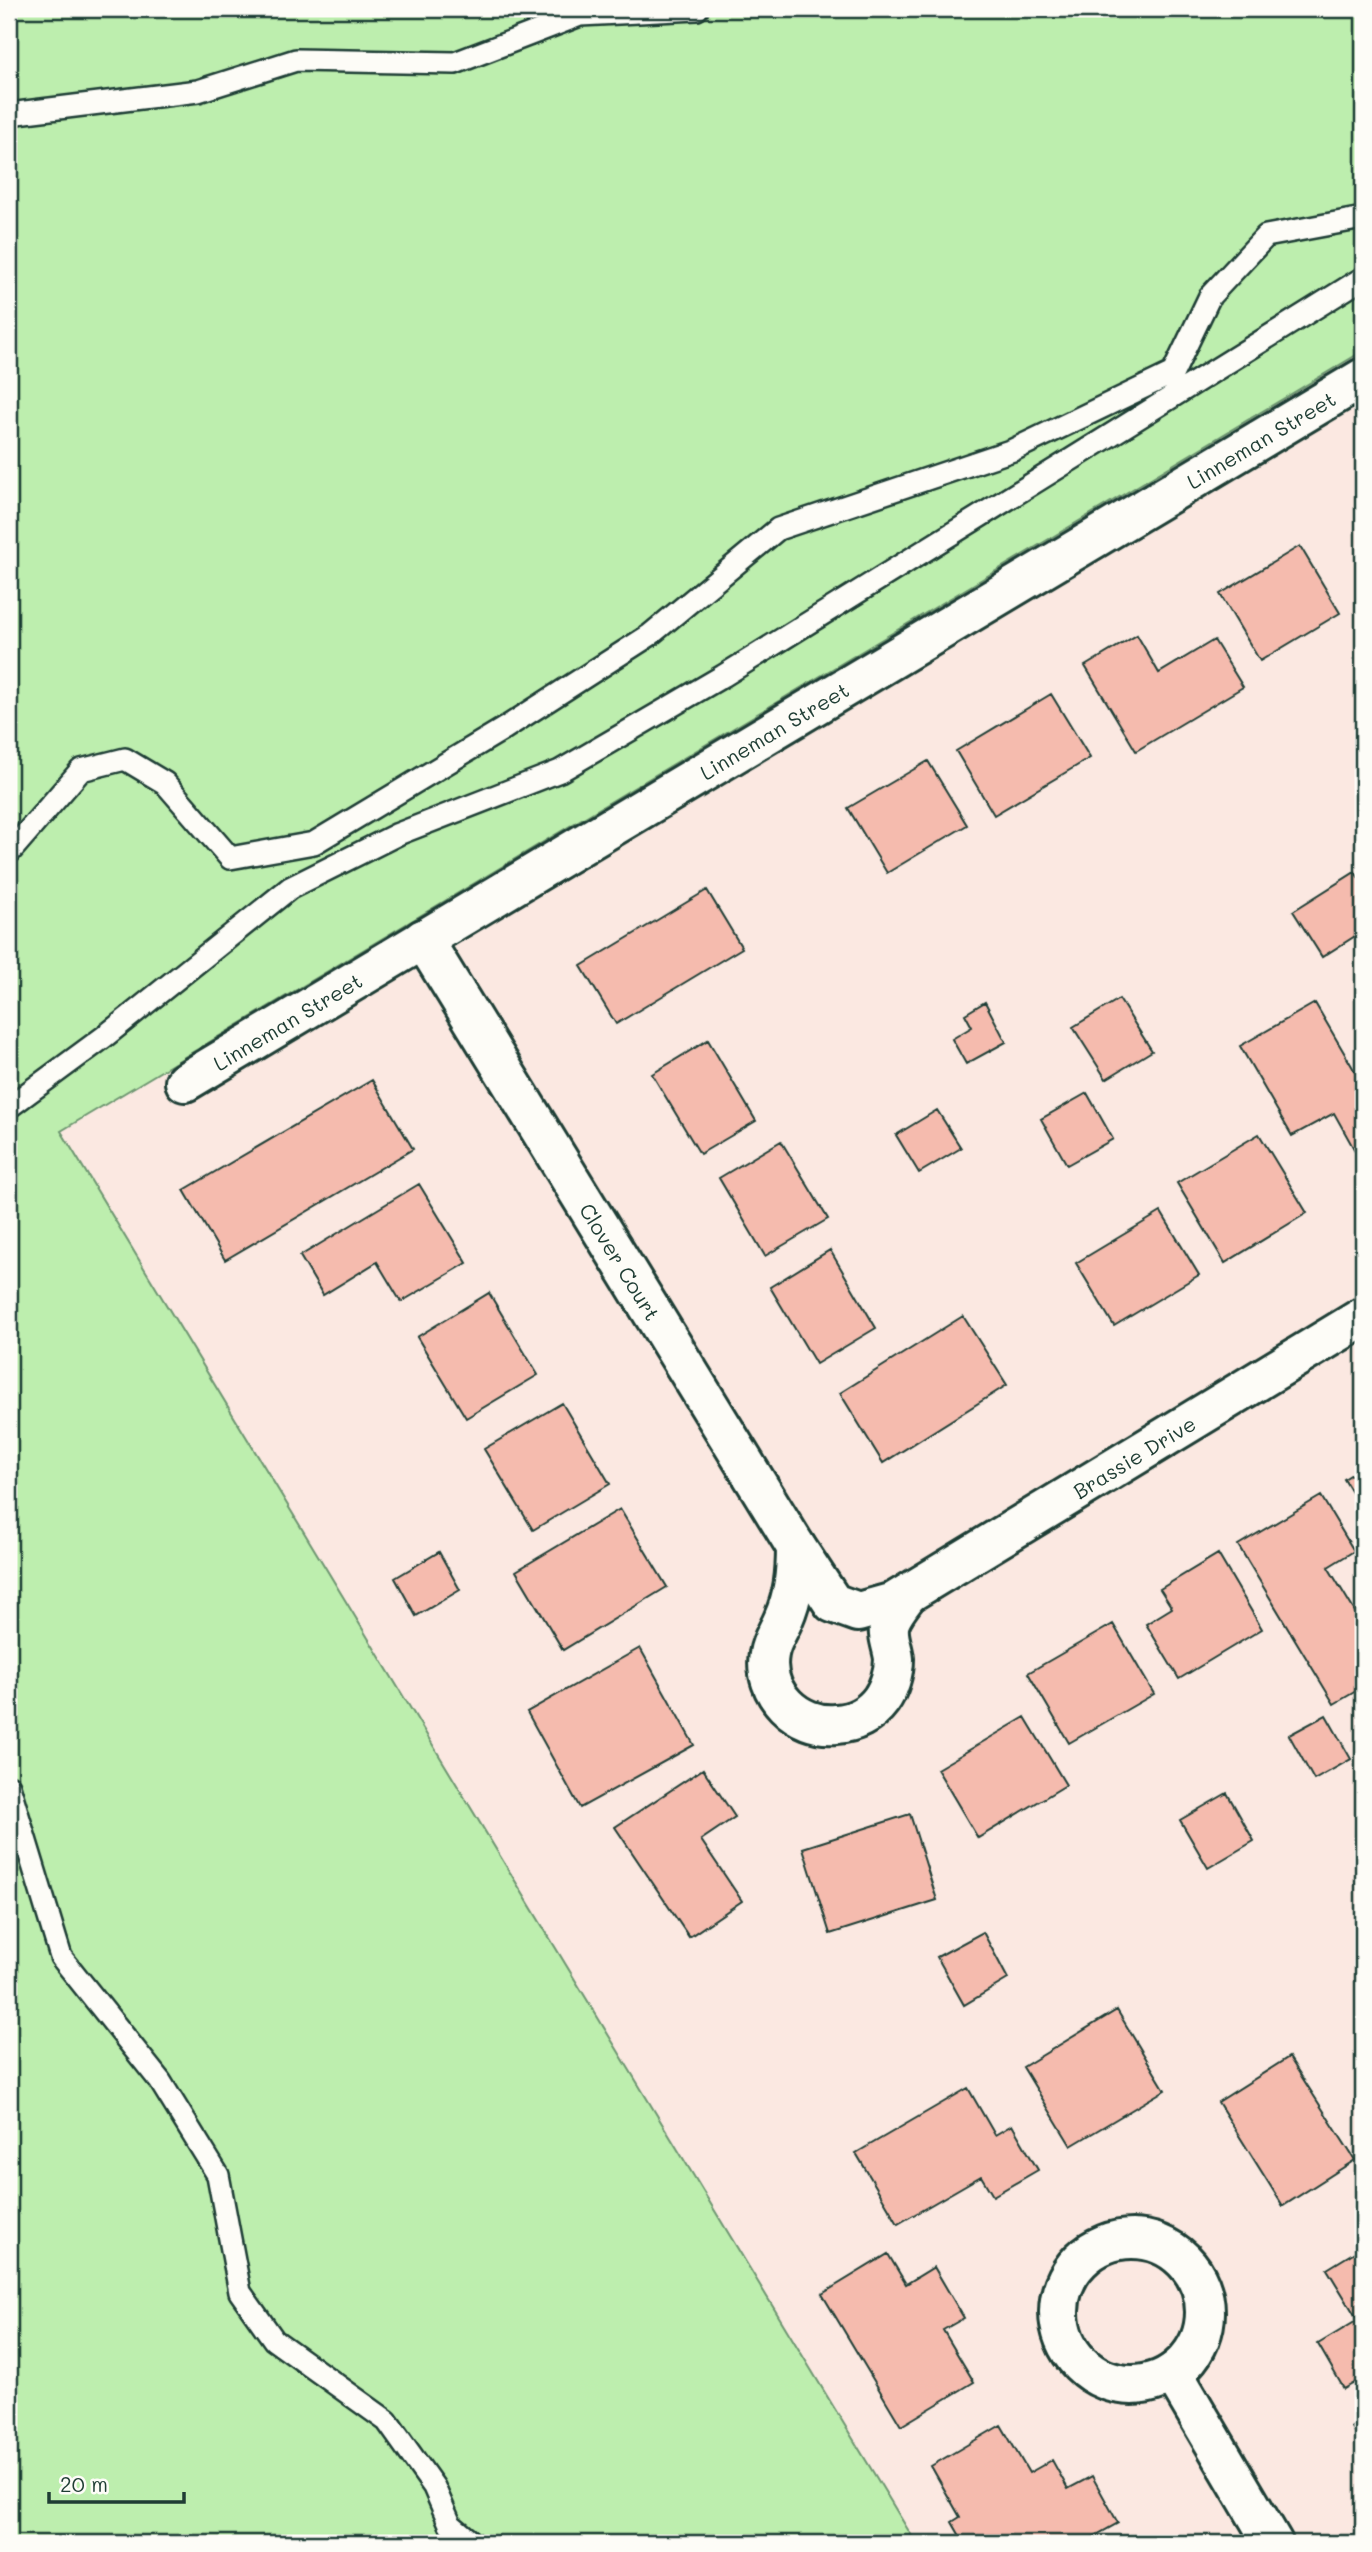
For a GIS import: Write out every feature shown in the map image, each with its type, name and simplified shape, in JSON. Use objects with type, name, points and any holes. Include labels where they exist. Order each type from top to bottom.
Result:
[{"type":"street","name":"Linneman Street","points":[[185,1082],[1363,378]]},
{"type":"street","name":"Clover Court","points":[[424,939],[818,1583]]},
{"type":"street","name":"Brassie Drive","points":[[818,1583],[833,1603],[858,1612],[894,1602],[1363,1317]]},
{"type":"street","name":"Brassie Drive","points":[[796,1547],[796,1580],[768,1656],[770,1676],[777,1695],[790,1711],[808,1721],[828,1725],[849,1723],[867,1714],[882,1699],[891,1681],[894,1660],[890,1622],[907,1595]]},
{"type":"street","points":[[1172,2373],[1273,2543]]},
{"type":"lane","points":[[9,114],[198,91],[296,60],[455,63],[580,15],[697,9]]},
{"type":"lane","points":[[9,853],[81,770],[125,759],[166,783],[230,858],[314,843],[505,728],[650,635],[778,529],[1013,450],[1173,373],[1210,296],[1266,236],[1363,218]]},
{"type":"lane","points":[[9,1107],[104,1037],[290,888],[398,834],[560,771],[723,676],[1363,278]]},
{"type":"lane","points":[[9,1786],[61,1957],[160,2081],[218,2175],[240,2292],[274,2340],[387,2421],[434,2487],[454,2534],[474,2543]]},
{"type":"green space","points":[[9,9],[1363,9],[1363,351],[61,1131],[916,2543],[9,2543]]},
{"type":"building","points":[[1300,546],[1340,613],[1260,661],[1220,594]]},
{"type":"building","points":[[1137,635],[1159,673],[1214,640],[1243,687],[1136,751],[1085,666]]},
{"type":"building","points":[[1051,694],[1090,758],[994,815],[956,751]]},
{"type":"building","points":[[928,761],[967,825],[887,873],[848,808]]},
{"type":"building","points":[[1355,872],[1363,885],[1363,931],[1322,957],[1293,911]]},
{"type":"building","points":[[707,890],[742,948],[616,1024],[581,966]]},
{"type":"building","points":[[1119,999],[1152,1051],[1106,1079],[1073,1027]]},
{"type":"building","points":[[985,1002],[1006,1042],[966,1064],[952,1039],[972,1027],[965,1014]]},
{"type":"building","points":[[1315,1003],[1363,1085],[1363,1165],[1334,1113],[1292,1136],[1240,1046]]},
{"type":"building","points":[[708,1040],[756,1121],[700,1154],[652,1074]]},
{"type":"building","points":[[372,1080],[413,1149],[225,1260],[184,1190]]},
{"type":"building","points":[[1087,1093],[1113,1139],[1067,1165],[1041,1119]]},
{"type":"building","points":[[937,1110],[961,1148],[919,1173],[896,1135]]},
{"type":"building","points":[[1259,1134],[1307,1213],[1225,1263],[1177,1183]]},
{"type":"building","points":[[781,1141],[828,1219],[765,1256],[719,1178]]},
{"type":"building","points":[[419,1184],[467,1263],[401,1302],[377,1262],[323,1295],[300,1256]]},
{"type":"building","points":[[1161,1212],[1199,1275],[1114,1326],[1076,1263]]},
{"type":"building","points":[[830,1250],[876,1328],[816,1364],[770,1287]]},
{"type":"building","points":[[489,1293],[538,1375],[466,1418],[417,1337]]},
{"type":"building","points":[[963,1316],[1007,1385],[883,1463],[840,1393]]},
{"type":"building","points":[[562,1403],[610,1484],[533,1530],[484,1449]]},
{"type":"building","points":[[1363,1467],[1363,1511],[1344,1479]]},
{"type":"building","points":[[1321,1496],[1354,1551],[1328,1567],[1363,1625],[1363,1687],[1334,1704],[1238,1545]]},
{"type":"building","points":[[620,1509],[667,1587],[563,1650],[516,1571]]},
{"type":"building","points":[[439,1552],[460,1590],[416,1616],[395,1578]]},
{"type":"building","points":[[1218,1554],[1262,1629],[1179,1679],[1146,1624],[1172,1608],[1160,1589]]},
{"type":"building","points":[[1113,1624],[1154,1694],[1069,1743],[1028,1673]]},
{"type":"building","points":[[640,1648],[694,1745],[580,1808],[527,1712]]},
{"type":"building","points":[[1326,1715],[1351,1759],[1314,1780],[1289,1735]]},
{"type":"building","points":[[1025,1717],[1066,1785],[978,1838],[937,1769]]},
{"type":"building","points":[[703,1769],[735,1817],[701,1840],[742,1901],[689,1937],[615,1827]]},
{"type":"building","points":[[1227,1793],[1254,1841],[1208,1868],[1180,1820]]},
{"type":"building","points":[[910,1814],[937,1900],[830,1934],[803,1848]]},
{"type":"building","points":[[983,1932],[1008,1979],[964,2005],[937,1957]]},
{"type":"building","points":[[1117,2010],[1165,2090],[1071,2146],[1023,2067]]},
{"type":"building","points":[[1289,2057],[1355,2160],[1283,2206],[1218,2102]]},
{"type":"building","points":[[968,2088],[995,2135],[1012,2125],[1038,2170],[993,2196],[981,2176],[898,2224],[856,2153]]},
{"type":"building","points":[[1363,2247],[1363,2378],[1344,2389],[1318,2344],[1358,2320],[1327,2269]]},
{"type":"building","points":[[888,2254],[906,2284],[934,2267],[964,2318],[943,2330],[974,2382],[901,2426],[822,2294]]},
{"type":"building","points":[[1363,2420],[1363,2446],[1352,2427]]},
{"type":"building","points":[[1001,2425],[1029,2473],[1052,2460],[1068,2489],[1092,2476],[1118,2523],[1082,2543],[964,2543],[952,2522],[960,2517],[931,2466]]}]
